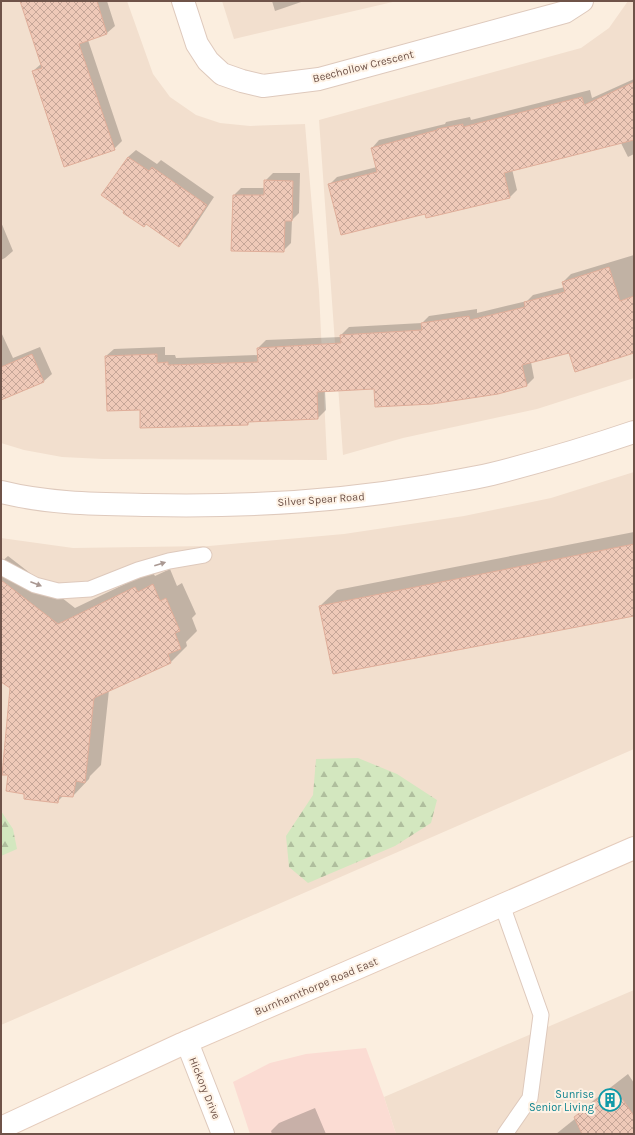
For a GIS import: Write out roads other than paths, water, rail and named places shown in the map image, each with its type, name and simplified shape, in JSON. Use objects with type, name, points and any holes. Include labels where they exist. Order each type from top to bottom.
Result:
[{"type":"street","name":"Beechollow Crescent","points":[[183,1],[197,44],[208,60],[222,74],[263,86],[319,79],[565,12],[582,1]]},
{"type":"street","name":"Silver Spear Road","points":[[1,492],[25,498],[92,504],[197,506],[333,500],[384,494],[491,474],[557,456],[634,432]]},
{"type":"street","name":"Burnhamthorpe Road East","points":[[1,1128],[187,1042],[634,848]]},
{"type":"street","name":"Hickory Drive","points":[[187,1042],[223,1134]]},
{"type":"lane","points":[[1,567],[35,585],[58,591],[90,590],[138,570],[170,561],[204,554]]},
{"type":"lane","points":[[502,905],[541,1015],[530,1098],[505,1134]]},
{"type":"place","name":"Sunrise Senior Living","points":[[610,1100]]}]
